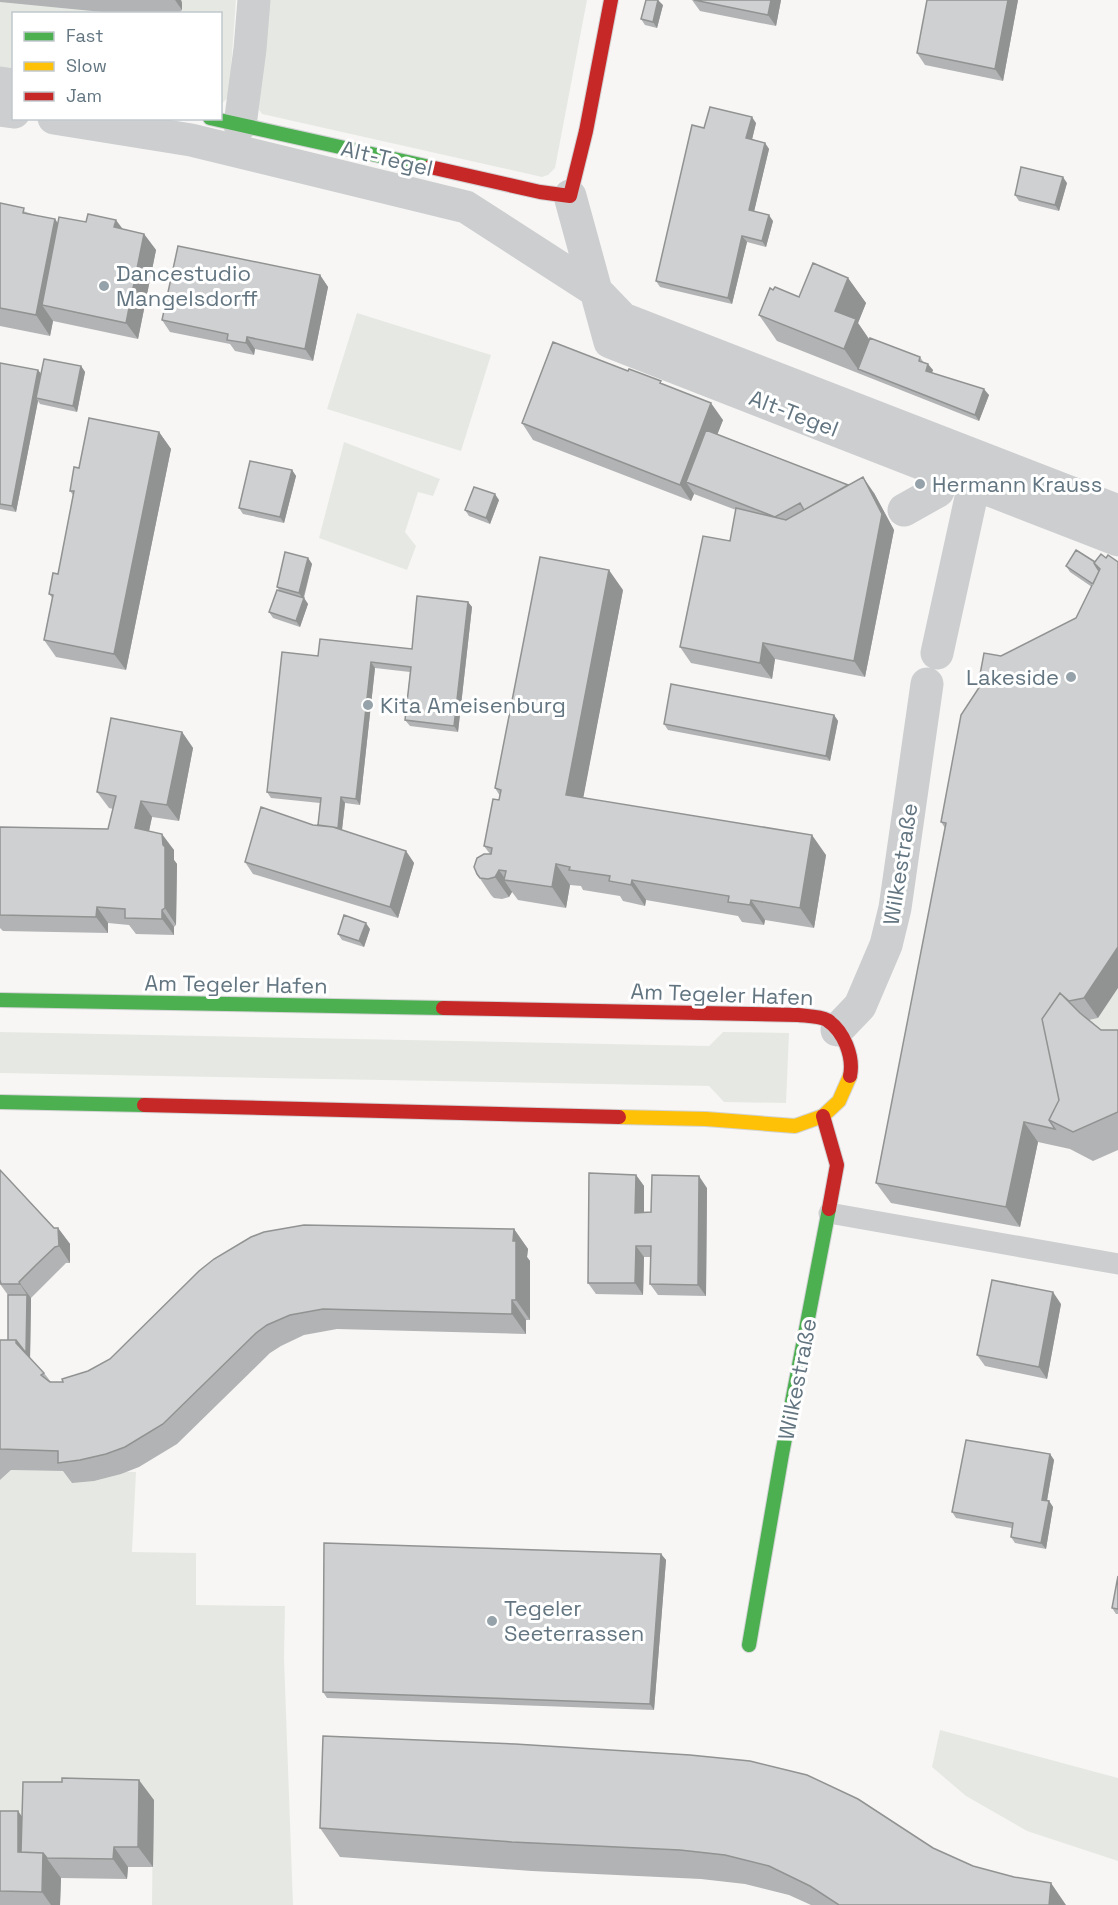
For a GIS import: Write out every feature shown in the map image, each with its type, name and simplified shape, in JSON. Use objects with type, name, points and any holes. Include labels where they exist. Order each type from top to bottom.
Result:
[{"type":"street","name":"Alt-Tegel","points":[[254,0],[250,49],[225,122],[540,192],[570,196]]},
{"type":"street","name":"Alt-Tegel","points":[[611,0],[586,130],[570,196],[610,342],[1015,485],[1118,540]]},
{"type":"street","points":[[66,120],[191,140],[466,207],[596,291]]},
{"type":"street","points":[[904,510],[938,491],[965,466]]},
{"type":"street","points":[[937,653],[965,466]]},
{"type":"street","points":[[1015,485],[1118,511]]},
{"type":"street","name":"Wilkestraße","points":[[837,1030],[860,1006],[886,945],[895,908],[927,684]]},
{"type":"street","name":"Am Tegeler Hafen","points":[[0,1000],[798,1015],[826,1019],[845,1040],[852,1066],[849,1080],[839,1101],[823,1116],[795,1126],[706,1119],[0,1102]]},
{"type":"street","name":"Wilkestraße","points":[[749,1645],[782,1454],[837,1165],[823,1116]]},
{"type":"lane","points":[[829,1213],[1118,1264]]},
{"type":"shaded area","points":[[0,0],[236,0],[229,97],[222,103],[222,12],[12,12],[12,71],[0,70]]},
{"type":"shaded area","points":[[265,0],[587,0],[555,168],[542,177],[262,114],[259,110]]},
{"type":"shaded area","points":[[357,313],[491,355],[461,451],[327,409]]},
{"type":"shaded area","points":[[344,442],[440,479],[433,496],[418,492],[405,532],[416,546],[407,570],[319,538]]},
{"type":"shaded area","points":[[1118,988],[1118,1056],[1081,1022],[1098,1018]]},
{"type":"shaded area","points":[[0,1032],[709,1046],[723,1032],[789,1033],[786,1103],[724,1102],[709,1086],[0,1073]]},
{"type":"shaded area","points":[[11,1470],[136,1472],[132,1552],[196,1553],[196,1605],[285,1606],[284,1658],[293,1905],[152,1905],[153,1800],[36,1837],[0,1836],[0,1480]]},
{"type":"shaded area","points":[[940,1730],[1118,1778],[1118,1861],[1027,1831],[966,1796],[932,1767]]},
{"type":"building","points":[[646,0],[658,0],[653,22],[641,19]]},
{"type":"building","points":[[694,0],[771,0],[768,15]]},
{"type":"building","points":[[927,0],[1008,0],[995,69],[917,53]]},
{"type":"building","points":[[710,107],[752,117],[746,138],[765,143],[749,210],[769,215],[762,241],[742,236],[728,298],[656,281],[692,125],[704,128]]},
{"type":"building","points":[[1021,167],[1063,177],[1055,205],[1015,195]]},
{"type":"building","points":[[0,203],[24,208],[23,213],[55,219],[36,315],[0,308]]},
{"type":"building","name":"Dancestudio Mangelsdorff","points":[[88,214],[116,220],[114,227],[144,234],[126,323],[42,305],[59,217],[86,222]]},
{"type":"building","points":[[178,246],[320,275],[305,349],[247,337],[246,343],[227,340],[228,334],[162,320]]},
{"type":"building","points":[[813,263],[848,278],[835,311],[856,319],[844,349],[759,315],[770,288],[773,290],[775,287],[799,297]]},
{"type":"building","points":[[870,338],[920,357],[919,361],[928,364],[926,371],[984,389],[975,415],[858,369]]},
{"type":"building","points":[[553,342],[628,371],[629,369],[661,381],[660,383],[711,403],[680,485],[522,423]]},
{"type":"building","points":[[44,359],[81,366],[73,406],[36,398]]},
{"type":"building","points":[[0,363],[38,370],[12,506],[0,504]]},
{"type":"building","points":[[89,418],[159,432],[114,654],[44,640],[53,595],[49,594],[53,573],[58,574],[74,491],[70,491],[74,467],[79,468]]},
{"type":"building","points":[[706,430],[848,485],[804,510],[800,503],[775,517],[686,482]]},
{"type":"building","points":[[250,461],[292,470],[280,517],[239,508]]},
{"type":"building","points":[[863,477],[882,514],[854,661],[763,643],[760,663],[680,647],[703,536],[730,541],[736,508],[786,520]]},
{"type":"building","points":[[474,487],[495,494],[486,518],[465,510]]},
{"type":"building","points":[[1076,550],[1095,562],[1099,571],[1093,584],[1066,566]]},
{"type":"building","points":[[285,552],[308,558],[299,593],[277,587]]},
{"type":"building","points":[[1101,554],[1106,558],[1108,555],[1118,562],[1118,947],[1084,998],[1069,1001],[1060,993],[1042,1019],[1059,1100],[1049,1120],[1055,1129],[1024,1122],[1006,1207],[876,1183],[946,823],[941,822],[961,715],[982,683],[979,680],[984,653],[1001,656],[1076,618],[1100,569],[1094,563]]},
{"type":"building","points":[[540,557],[609,570],[566,795],[812,835],[800,908],[751,900],[750,905],[728,902],[729,896],[632,880],[631,885],[609,881],[610,876],[569,870],[570,867],[556,864],[552,887],[504,880],[506,871],[499,870],[495,877],[488,879],[480,878],[477,874],[474,867],[477,858],[484,854],[491,854],[492,848],[484,846],[493,799],[499,800],[501,790],[495,788]]},
{"type":"building","points":[[277,590],[304,598],[296,621],[269,612]]},
{"type":"building","points":[[417,596],[468,602],[454,726],[405,720],[411,667],[371,662],[356,799],[341,797],[338,828],[318,825],[321,798],[267,792],[282,652],[318,656],[320,639],[412,649]]},
{"type":"building","points":[[671,684],[834,715],[826,756],[664,724]]},
{"type":"building","points":[[111,718],[182,732],[167,805],[141,801],[135,828],[162,834],[165,847],[165,908],[162,910],[162,919],[125,918],[125,909],[97,907],[96,917],[0,915],[0,827],[108,829],[116,796],[97,792]]},
{"type":"building","points":[[261,807],[313,825],[333,827],[406,851],[390,907],[245,862]]},
{"type":"building","points":[[344,915],[366,923],[359,941],[338,934]]},
{"type":"building","points":[[1060,993],[1101,1030],[1118,1030],[1118,1112],[1073,1132],[1049,1120],[1059,1100],[1042,1019]]},
{"type":"building","points":[[0,1170],[54,1228],[58,1228],[59,1246],[36,1265],[19,1282],[20,1284],[1,1284],[0,1280]]},
{"type":"building","points":[[589,1173],[636,1175],[635,1213],[651,1212],[652,1175],[699,1176],[698,1285],[650,1284],[651,1246],[636,1246],[635,1283],[588,1283]]},
{"type":"building","points":[[304,1225],[514,1229],[516,1300],[512,1300],[512,1314],[323,1309],[290,1315],[267,1325],[256,1333],[163,1424],[125,1447],[106,1454],[58,1463],[58,1451],[0,1449],[0,1340],[16,1340],[16,1343],[44,1373],[41,1375],[50,1382],[63,1382],[62,1379],[88,1371],[110,1359],[214,1259],[264,1232]]},
{"type":"building","points":[[992,1280],[1053,1292],[1039,1367],[977,1355]]},
{"type":"building","points":[[8,1295],[27,1295],[26,1353],[16,1340],[8,1340]]},
{"type":"building","points":[[966,1440],[1050,1454],[1042,1500],[1049,1501],[1041,1543],[1011,1537],[1013,1523],[952,1512]]},
{"type":"building","points":[[324,1543],[661,1554],[650,1704],[323,1692]]},
{"type":"building","points":[[1118,1576],[1118,1609],[1112,1608]]},
{"type":"building","points":[[323,1736],[515,1744],[750,1761],[807,1775],[858,1799],[933,1848],[973,1866],[1014,1877],[1051,1883],[1049,1905],[839,1905],[810,1886],[769,1866],[725,1855],[680,1850],[512,1842],[320,1828]]},
{"type":"building","points":[[62,1778],[139,1780],[138,1847],[114,1847],[113,1859],[47,1858],[43,1853],[21,1852],[23,1782],[62,1782]]},
{"type":"building","points":[[0,1811],[18,1811],[18,1852],[43,1853],[42,1892],[0,1891]]},
{"type":"traffic: fast","points":[[219,120],[430,167]]},
{"type":"traffic: fast","points":[[0,1000],[443,1008]]},
{"type":"traffic: fast","points":[[0,1102],[144,1105]]},
{"type":"traffic: fast","points":[[749,1645],[782,1454],[829,1209]]},
{"type":"traffic: slow","points":[[619,1117],[706,1119],[795,1126],[823,1116],[839,1101],[850,1076]]},
{"type":"traffic: jam","points":[[430,167],[540,192],[570,196],[586,131],[611,0]]},
{"type":"traffic: jam","points":[[443,1008],[817,1017],[827,1020],[843,1038],[849,1053],[850,1076]]},
{"type":"traffic: jam","points":[[144,1105],[619,1117]]},
{"type":"traffic: jam","points":[[823,1116],[837,1165],[829,1209]]},
{"type":"place","name":"Dancestudio Mangelsdorff","points":[[104,286]]},
{"type":"place","name":"Hermann Krauss","points":[[920,484]]},
{"type":"place","name":"Lakeside","points":[[1071,677]]},
{"type":"place","name":"Kita Ameisenburg","points":[[368,705]]},
{"type":"place","name":"Tegeler Seeterrassen","points":[[492,1621]]}]
